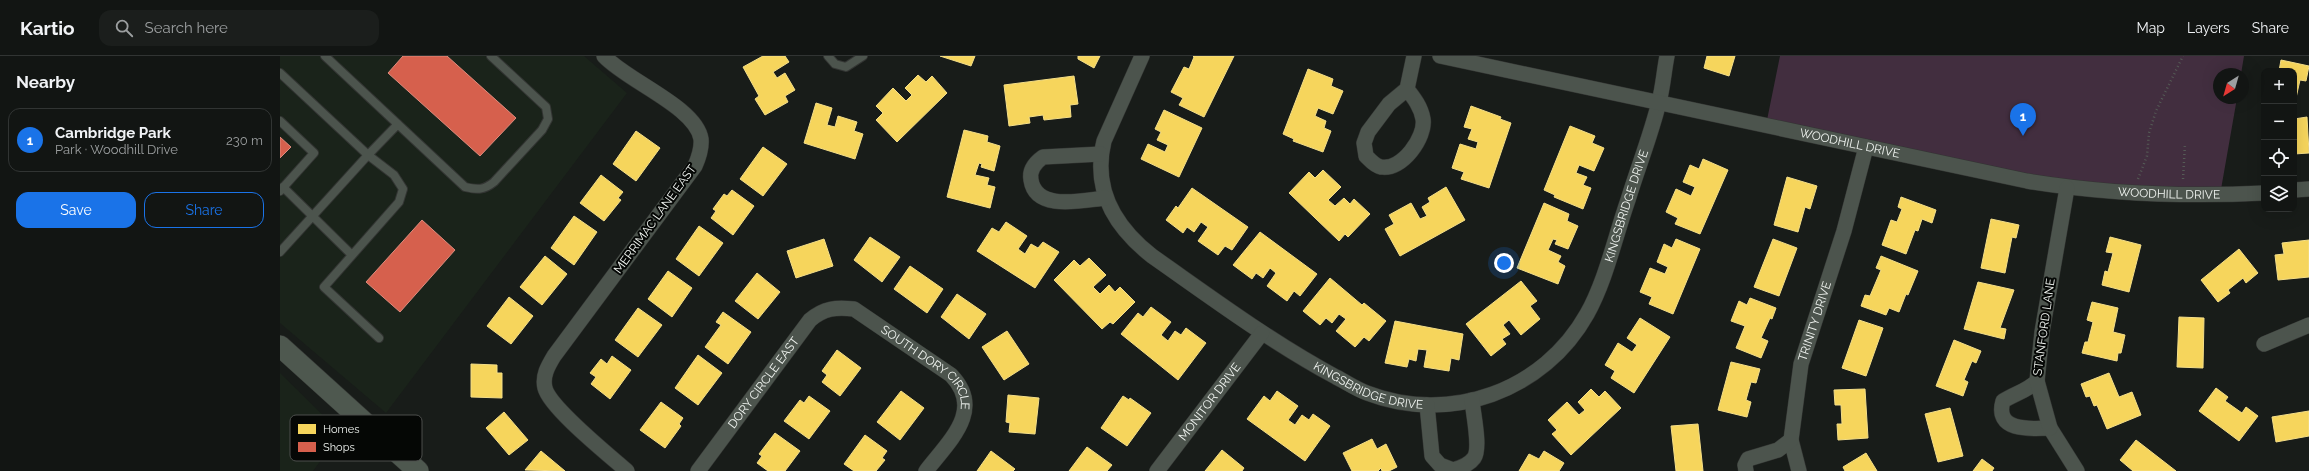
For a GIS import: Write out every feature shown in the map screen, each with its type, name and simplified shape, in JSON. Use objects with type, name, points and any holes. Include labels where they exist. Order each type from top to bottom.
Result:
[{"type":"main road","points":[[280,346],[356,415]]},
{"type":"main road","points":[[407,461],[418,471]]},
{"type":"street","name":"MERRIMAC LANE EAST","points":[[604,56],[621,70],[680,110],[697,127],[701,139],[701,152],[695,166],[554,356],[545,374],[544,383],[548,396],[627,471]]},
{"type":"street","name":"KINGSBRIDGE DRIVE","points":[[1142,56],[1104,141],[1101,154],[1102,179],[1106,198],[1119,225],[1134,242],[1262,333],[1308,363],[1360,390],[1402,403],[1427,405],[1456,405],[1509,389],[1540,369],[1566,345],[1586,316],[1602,279],[1659,102],[1667,56]]},
{"type":"street","points":[[1407,89],[1421,108],[1424,120],[1422,131],[1410,153],[1400,163],[1381,167],[1374,163],[1364,153],[1366,138],[1375,120],[1389,104],[1407,89],[1414,56]]},
{"type":"street","name":"WOODHILL DRIVE","points":[[1440,56],[1866,147],[2067,188],[2132,194],[2199,196],[2261,192]]},
{"type":"street","name":"TRINITY DRIVE","points":[[1791,440],[1801,364],[1844,231],[1866,147]]},
{"type":"street","points":[[1101,154],[1043,157],[1034,166],[1031,179],[1037,194],[1045,200],[1106,198]]},
{"type":"street","name":"STANFORD LANE","points":[[2050,428],[2023,429],[2012,426],[2004,417],[2001,410],[2003,401],[2018,391],[2032,386],[2037,380],[2042,332],[2067,188]]},
{"type":"street","points":[[2297,190],[2309,188]]},
{"type":"street","name":"DORY CIRCLE EAST","points":[[698,471],[810,320],[824,310],[838,307]]},
{"type":"street","name":"SOUTH DORY CIRCLE","points":[[838,307],[854,309],[951,375],[961,385],[966,399],[965,414],[957,430],[926,471]]},
{"type":"street","points":[[2264,344],[2309,325]]},
{"type":"street","name":"MONITOR DRIVE","points":[[1157,471],[1262,333]]},
{"type":"street","points":[[2037,380],[2050,428],[2077,471]]},
{"type":"street","points":[[1427,405],[1432,456],[1440,465],[1453,470],[1464,466],[1474,458],[1478,448],[1472,400]]},
{"type":"street","points":[[1746,471],[1745,465],[1748,459],[1778,450],[1791,440],[1799,471]]},
{"type":"lane","points":[[331,58],[465,187],[477,190],[490,185],[542,130],[548,119],[546,107],[491,56]]},
{"type":"lane","points":[[828,56],[835,64],[846,68],[863,56]]},
{"type":"lane","points":[[281,76],[368,155],[394,175],[403,189],[399,202],[324,287],[380,338]]},
{"type":"lane","points":[[280,121],[314,153],[282,189],[313,216],[352,254]]},
{"type":"lane","points":[[280,252],[398,124]]},
{"type":"path","points":[[2132,194],[2147,156],[2149,133],[2156,111],[2183,56]]},
{"type":"path","points":[[2183,179],[2185,144]]},
{"type":"shaded area","points":[[280,56],[584,56],[627,93],[386,413],[280,323]]},
{"type":"shaded area","points":[[1780,56],[2244,56],[2242,68],[2213,68],[2213,104],[2236,104],[2220,195],[2131,194],[1766,125]]},
{"type":"shaded area","points":[[280,373],[323,415],[290,415],[290,461],[320,461],[313,471],[280,471]]},
{"type":"building: Homes","points":[[763,56],[785,56],[789,62],[773,72],[777,78],[785,73],[795,90],[785,96],[788,102],[765,115],[755,99],[759,96],[743,67]]},
{"type":"building: Homes","points":[[940,56],[975,56],[971,66]]},
{"type":"building: Homes","points":[[1078,56],[1100,56],[1094,68],[1078,59]]},
{"type":"building: Homes","points":[[1193,56],[1234,56],[1204,117],[1179,105],[1183,98],[1171,92],[1184,67],[1189,69],[1194,57]]},
{"type":"building: Homes","points":[[1707,56],[1735,56],[1729,76],[1704,68]]},
{"type":"building: Homes","points":[[2281,60],[2309,66],[2306,81],[2300,80],[2297,94],[2297,68],[2280,68]]},
{"type":"building: Homes","points":[[1308,69],[1333,79],[1331,86],[1343,91],[1333,114],[1318,108],[1315,116],[1326,121],[1324,128],[1331,131],[1323,152],[1293,141],[1294,139],[1283,134]]},
{"type":"building: Homes","points":[[918,75],[926,82],[932,76],[947,93],[897,142],[876,120],[883,113],[876,106],[893,88],[906,101],[912,95],[905,88]]},
{"type":"building: Homes","points":[[1074,76],[1078,104],[1070,105],[1071,117],[1044,120],[1043,115],[1029,117],[1030,123],[1009,126],[1004,85]]},
{"type":"building: Homes","points":[[816,103],[832,108],[827,125],[835,127],[838,116],[857,122],[854,131],[863,134],[855,159],[804,143]]},
{"type":"building: Homes","points":[[1471,106],[1501,117],[1500,119],[1511,123],[1489,188],[1461,179],[1464,172],[1452,168],[1460,144],[1476,149],[1478,142],[1468,139],[1472,129],[1464,127]]},
{"type":"building: Homes","points":[[1164,110],[1202,128],[1179,177],[1141,159],[1148,144],[1165,152],[1168,145],[1157,140],[1161,132],[1155,129]]},
{"type":"building: Homes","points":[[2307,117],[2309,153],[2297,154],[2297,119]]},
{"type":"building: Homes","points":[[1570,126],[1595,136],[1592,143],[1604,148],[1594,171],[1579,165],[1576,173],[1587,177],[1583,185],[1591,188],[1583,209],[1554,197],[1555,195],[1544,190]]},
{"type":"building: Homes","points":[[964,130],[988,136],[987,142],[1000,146],[994,171],[981,167],[982,164],[979,163],[975,175],[989,178],[987,185],[995,187],[990,208],[947,197]]},
{"type":"building: Homes","points":[[636,131],[660,148],[636,181],[613,164]]},
{"type":"building: Homes","points":[[763,147],[787,164],[763,196],[740,179]]},
{"type":"building: Homes","points":[[1703,159],[1728,170],[1700,234],[1675,224],[1678,218],[1666,212],[1676,189],[1691,196],[1695,187],[1683,182],[1690,165],[1699,169]]},
{"type":"building: Homes","points":[[1323,170],[1341,187],[1328,200],[1335,206],[1344,198],[1350,204],[1354,199],[1370,214],[1348,237],[1345,234],[1339,241],[1289,193],[1309,172],[1315,178]]},
{"type":"building: Homes","points":[[601,175],[623,192],[618,198],[621,200],[604,221],[580,203]]},
{"type":"building: Homes","points":[[1787,177],[1817,186],[1810,209],[1805,207],[1798,232],[1774,225]]},
{"type":"building: Homes","points":[[1446,187],[1465,220],[1400,256],[1385,229],[1394,224],[1389,215],[1411,203],[1420,219],[1427,216],[1422,207],[1430,202],[1428,198]]},
{"type":"building: Homes","points":[[1192,188],[1248,227],[1232,250],[1225,246],[1218,255],[1198,241],[1208,227],[1201,222],[1194,232],[1187,227],[1183,233],[1166,220],[1176,206],[1178,208]]},
{"type":"building: Homes","points":[[732,190],[754,206],[733,235],[711,218],[716,211],[713,209],[724,194],[727,196]]},
{"type":"building: Homes","points":[[1901,197],[1936,210],[1932,223],[1922,219],[1918,231],[1915,230],[1906,254],[1882,245],[1891,220],[1897,222],[1902,209],[1898,207]]},
{"type":"building: Homes","points":[[1544,203],[1569,214],[1567,221],[1578,226],[1568,249],[1555,244],[1557,240],[1553,239],[1548,250],[1561,256],[1558,262],[1565,266],[1558,284],[1517,268]]},
{"type":"building: Homes","points":[[574,216],[597,232],[574,265],[551,248]]},
{"type":"building: Homes","points":[[1991,219],[2019,225],[2016,238],[2012,237],[2005,273],[1981,268]]},
{"type":"building: Homes","points":[[1006,222],[1027,236],[1018,249],[1025,254],[1031,244],[1038,248],[1043,242],[1059,252],[1035,288],[977,251],[992,228],[999,232]]},
{"type":"building: Homes","points":[[699,226],[723,243],[699,276],[676,259]]},
{"type":"building: Homes","points":[[1260,232],[1317,274],[1300,296],[1294,291],[1287,301],[1267,286],[1276,273],[1270,268],[1263,278],[1256,273],[1252,279],[1233,265]]},
{"type":"building: Homes","points":[[870,237],[900,257],[882,282],[854,260]]},
{"type":"building: Homes","points":[[2110,237],[2141,245],[2129,292],[2102,285],[2105,271],[2108,272],[2113,253],[2106,252]]},
{"type":"building: Homes","points":[[824,239],[833,266],[796,278],[787,251]]},
{"type":"building: Homes","points":[[1676,239],[1700,249],[1673,314],[1649,304],[1652,297],[1640,292],[1650,268],[1665,274],[1668,267],[1657,262],[1664,244],[1672,248]]},
{"type":"building: Homes","points":[[1773,239],[1797,248],[1779,296],[1754,287]]},
{"type":"building: Homes","points":[[2309,240],[2309,277],[2278,280],[2275,255],[2284,254],[2282,243]]},
{"type":"building: Homes","points":[[2239,249],[2258,273],[2246,283],[2243,278],[2228,290],[2230,293],[2218,302],[2201,280]]},
{"type":"building: Homes","points":[[545,256],[567,274],[542,305],[520,287]]},
{"type":"building: Homes","points":[[1881,256],[1918,271],[1908,295],[1906,294],[1899,312],[1889,308],[1886,315],[1861,306],[1865,295],[1870,296],[1881,270],[1876,268]]},
{"type":"building: Homes","points":[[1089,258],[1106,275],[1093,287],[1100,294],[1109,285],[1115,292],[1120,287],[1135,302],[1113,324],[1110,322],[1102,329],[1054,280],[1074,260],[1080,266]]},
{"type":"building: Homes","points":[[910,266],[943,289],[927,313],[894,289]]},
{"type":"building: Homes","points":[[668,271],[692,288],[672,317],[648,299]]},
{"type":"building: Homes","points":[[757,273],[780,292],[758,319],[735,301]]},
{"type":"building: Homes","points":[[1330,278],[1362,305],[1364,303],[1386,321],[1369,341],[1364,337],[1355,347],[1336,331],[1346,319],[1339,314],[1332,323],[1326,318],[1320,325],[1303,311]]},
{"type":"building: Homes","points":[[1521,281],[1537,301],[1530,306],[1540,319],[1521,335],[1509,320],[1503,325],[1510,334],[1502,339],[1506,344],[1491,356],[1466,324]]},
{"type":"building: Homes","points":[[1978,282],[2014,290],[2000,328],[2006,329],[2004,339],[1964,329]]},
{"type":"building: Homes","points":[[957,294],[986,314],[969,339],[941,317]]},
{"type":"building: Homes","points":[[509,297],[533,316],[511,344],[487,326]]},
{"type":"building: Homes","points":[[1750,298],[1776,308],[1772,319],[1770,318],[1761,338],[1768,341],[1761,358],[1736,348],[1745,326],[1731,321],[1739,301],[1747,305]]},
{"type":"building: Homes","points":[[2092,302],[2118,308],[2113,332],[2125,335],[2121,353],[2118,353],[2117,361],[2082,353],[2085,342],[2088,342],[2093,322],[2087,320]]},
{"type":"building: Homes","points":[[1151,307],[1171,322],[1161,335],[1168,341],[1175,331],[1181,335],[1186,328],[1206,343],[1178,380],[1121,334],[1138,313],[1143,317]]},
{"type":"building: Homes","points":[[638,308],[662,325],[638,357],[615,340]]},
{"type":"building: Homes","points":[[723,312],[751,332],[728,364],[705,347],[721,325],[716,322]]},
{"type":"building: Homes","points":[[2179,317],[2204,318],[2203,368],[2177,367]]},
{"type":"building: Homes","points":[[1640,318],[1670,337],[1634,393],[1611,378],[1615,371],[1605,365],[1618,343],[1632,352],[1637,345],[1627,338]]},
{"type":"building: Homes","points":[[1859,320],[1883,328],[1866,376],[1842,368]]},
{"type":"building: Homes","points":[[1395,321],[1463,334],[1459,360],[1451,358],[1449,371],[1424,367],[1427,350],[1418,349],[1416,361],[1409,359],[1407,367],[1385,363]]},
{"type":"building: Homes","points":[[1007,331],[1029,364],[1004,380],[982,347]]},
{"type":"building: Homes","points":[[1954,340],[1981,351],[1976,363],[1972,361],[1964,380],[1968,382],[1963,396],[1936,386]]},
{"type":"building: Homes","points":[[837,350],[861,368],[840,396],[822,382],[827,375],[822,371]]},
{"type":"building: Homes","points":[[698,355],[722,373],[698,405],[675,388]]},
{"type":"building: Homes","points":[[612,356],[631,370],[610,399],[591,384],[596,377],[590,373],[601,359],[607,364]]},
{"type":"building: Homes","points":[[1731,362],[1760,369],[1756,383],[1751,382],[1746,400],[1751,402],[1747,417],[1718,410]]},
{"type":"building: Homes","points":[[471,364],[497,365],[497,373],[502,373],[502,398],[471,397]]},
{"type":"building: Homes","points":[[2109,373],[2119,397],[2132,392],[2141,415],[2107,429],[2097,405],[2094,406],[2090,396],[2086,397],[2081,384]]},
{"type":"building: Homes","points":[[2216,388],[2228,397],[2225,401],[2242,413],[2246,407],[2258,416],[2239,441],[2199,411]]},
{"type":"building: Homes","points":[[1591,389],[1599,397],[1605,391],[1621,408],[1571,455],[1552,434],[1557,430],[1548,420],[1567,402],[1579,415],[1585,410],[1578,402]]},
{"type":"building: Homes","points":[[1865,389],[1868,438],[1838,440],[1837,424],[1842,424],[1841,405],[1835,405],[1834,390]]},
{"type":"building: Homes","points":[[901,391],[924,408],[900,440],[877,422]]},
{"type":"building: Homes","points":[[1277,391],[1298,406],[1288,420],[1295,425],[1302,415],[1309,420],[1313,414],[1330,426],[1305,461],[1247,419],[1264,396],[1270,401]]},
{"type":"building: Homes","points":[[1008,395],[1039,398],[1035,434],[1009,432],[1010,423],[1006,422]]},
{"type":"building: Homes","points":[[809,396],[830,411],[809,439],[784,421],[800,400],[804,403]]},
{"type":"building: Homes","points":[[1123,396],[1129,400],[1130,398],[1151,413],[1127,446],[1101,428]]},
{"type":"building: Homes","points":[[661,402],[683,418],[679,424],[681,426],[665,448],[640,430]]},
{"type":"building: Homes","points":[[1950,408],[1963,456],[1938,462],[1925,414]]},
{"type":"building: Homes","points":[[2309,411],[2309,436],[2276,442],[2272,417]]},
{"type":"building: Homes","points":[[504,412],[528,440],[509,455],[486,428]]},
{"type":"building: Homes","points":[[1698,424],[1703,471],[1676,471],[1671,426]]},
{"type":"building: Homes","points":[[775,433],[800,451],[785,471],[768,471],[757,463],[762,456],[759,454]]},
{"type":"building: Homes","points":[[865,435],[887,451],[882,458],[885,460],[876,471],[854,471],[844,464]]},
{"type":"building: Homes","points":[[1372,439],[1377,449],[1386,444],[1397,467],[1389,471],[1382,471],[1381,468],[1378,471],[1352,471],[1343,453]]},
{"type":"building: Homes","points":[[2136,440],[2176,471],[2133,471],[2120,460]]},
{"type":"building: Homes","points":[[1087,447],[1112,465],[1107,471],[1069,471]]},
{"type":"building: Homes","points":[[1222,450],[1244,468],[1242,471],[1205,471]]},
{"type":"building: Homes","points":[[541,451],[565,471],[525,470]]},
{"type":"building: Homes","points":[[991,451],[1015,469],[1013,471],[977,471]]},
{"type":"building: Homes","points":[[1544,451],[1564,463],[1559,471],[1519,471],[1529,454],[1539,459]]},
{"type":"building: Homes","points":[[1866,453],[1877,471],[1845,471],[1843,467]]},
{"type":"building: Homes","points":[[1982,459],[1994,468],[1992,471],[1973,471]]},
{"type":"building: Shops","points":[[403,56],[447,56],[516,118],[480,156],[388,73]]},
{"type":"building: Shops","points":[[280,137],[291,147],[280,158]]},
{"type":"building: Shops","points":[[422,220],[455,250],[400,312],[366,282]]},
{"type":"place","name":"Cambridge Park","points":[[2023,136]]}]
